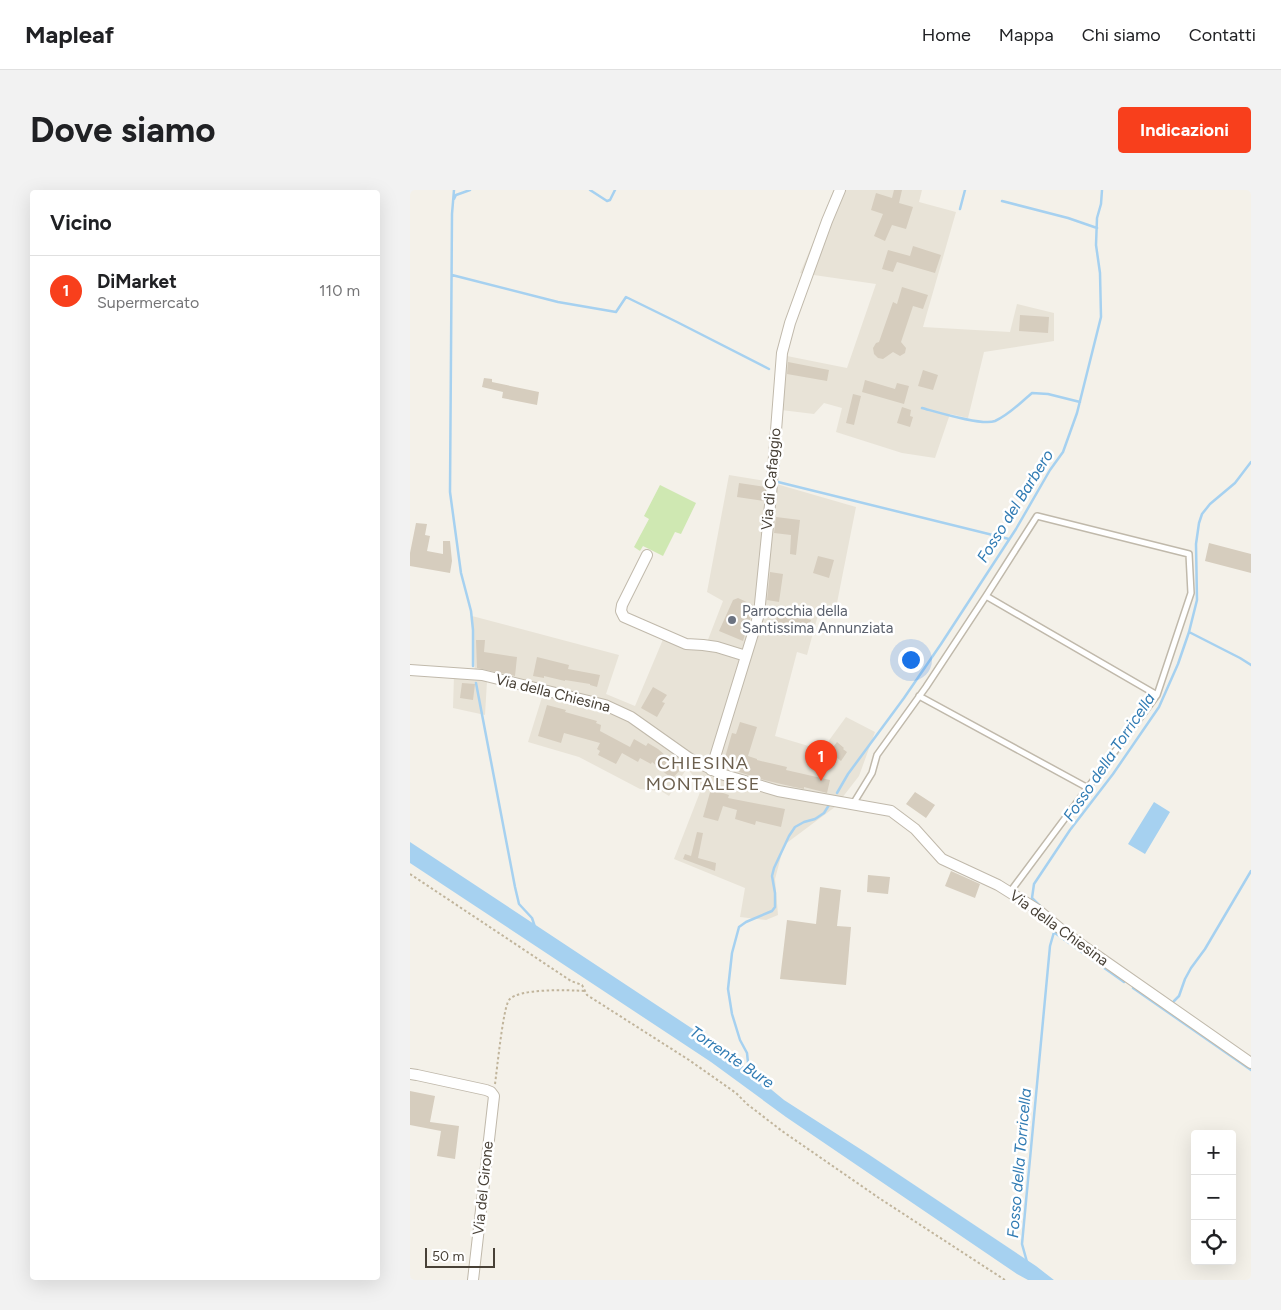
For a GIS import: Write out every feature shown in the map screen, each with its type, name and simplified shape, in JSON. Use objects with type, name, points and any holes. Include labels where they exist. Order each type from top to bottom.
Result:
[{"type":"street","name":"Via di Cafaggio","points":[[712,770],[760,610],[782,353],[790,323],[840,190]]},
{"type":"street","points":[[647,555],[624,602],[621,611],[624,616],[686,644],[717,647],[746,656]]},
{"type":"street","name":"Via della Chiesina","points":[[410,670],[482,675],[613,708],[631,717],[689,758],[729,777],[778,791],[891,811],[915,829],[942,859],[998,885],[1038,910],[1069,936],[1251,1063]]},
{"type":"street","points":[[410,1074],[418,1074],[486,1090],[493,1095]]},
{"type":"street","name":"Via del Girone","points":[[473,1280],[493,1095]]},
{"type":"lane","points":[[852,804],[872,773],[877,755],[986,596],[1037,516],[1189,554],[1191,593],[1157,695],[1010,892]]},
{"type":"lane","points":[[986,596],[1157,695]]},
{"type":"lane","points":[[919,696],[1088,788]]},
{"type":"path","points":[[410,874],[571,980],[582,985],[587,995],[674,1050],[736,1093],[782,1132],[887,1204],[1005,1280]]},
{"type":"path","points":[[493,1095],[509,1000],[517,995],[533,992],[568,989],[585,991]]},
{"type":"shaded area","points":[[836,190],[922,190],[919,202],[956,212],[923,327],[1010,332],[1017,304],[1054,313],[1054,341],[984,352],[968,418],[950,414],[935,458],[902,453],[836,432],[842,408],[824,403],[814,414],[773,409],[777,354],[847,368],[876,284],[800,273]]},
{"type":"shaded area","points":[[729,475],[766,481],[856,507],[834,618],[818,615],[807,655],[797,652],[775,736],[822,750],[846,717],[875,732],[859,776],[835,807],[784,845],[775,879],[778,915],[766,920],[740,917],[745,888],[674,859],[702,787],[687,768],[669,796],[661,791],[640,789],[579,757],[528,742],[543,694],[487,681],[485,715],[453,708],[454,675],[475,676],[472,616],[619,655],[606,694],[635,706],[664,637],[693,650],[704,650],[723,601],[707,592]]},
{"type":"green space","points":[[660,485],[696,503],[681,534],[675,532],[663,556],[643,546],[640,551],[634,547],[649,519],[644,516]]},
{"type":"water","points":[[1154,802],[1170,812],[1145,854],[1128,844]]},
{"type":"water","name":"Torrente Bure","points":[[410,842],[714,1043],[784,1100],[1036,1266],[1054,1280],[1028,1280],[1017,1274],[786,1117],[711,1062],[410,863]]},
{"type":"building","points":[[894,190],[902,190],[899,203],[913,207],[906,229],[892,225],[885,241],[874,236],[883,214],[871,210],[876,193],[892,198]]},
{"type":"building","points":[[913,246],[941,255],[935,273],[897,262],[893,272],[882,269],[888,250],[910,256]]},
{"type":"building","points":[[902,287],[928,295],[923,309],[913,306],[901,342],[906,348],[905,353],[900,356],[893,352],[883,359],[878,358],[874,354],[873,348],[879,342],[893,302],[897,304]]},
{"type":"building","points":[[1020,315],[1049,317],[1048,333],[1019,331]]},
{"type":"building","points":[[788,362],[829,370],[827,381],[787,374]]},
{"type":"building","points":[[923,370],[938,375],[933,390],[918,386]]},
{"type":"building","points":[[484,378],[492,379],[492,382],[539,392],[537,405],[502,398],[503,392],[482,387]]},
{"type":"building","points":[[865,380],[895,389],[897,383],[909,386],[904,404],[862,392]]},
{"type":"building","points":[[853,394],[861,396],[854,425],[846,423]]},
{"type":"building","points":[[902,407],[911,410],[910,416],[913,417],[910,427],[897,423]]},
{"type":"building","points":[[739,483],[765,487],[764,501],[737,497]]},
{"type":"building","points":[[776,517],[800,520],[796,555],[790,554],[791,535],[774,533]]},
{"type":"building","points":[[416,523],[427,524],[425,535],[430,536],[427,551],[443,554],[443,541],[450,541],[452,561],[450,573],[410,566],[410,553]]},
{"type":"building","points":[[1209,543],[1251,554],[1251,573],[1205,561]]},
{"type":"building","points":[[818,556],[834,560],[829,578],[813,573]]},
{"type":"building","points":[[770,572],[783,574],[779,602],[767,600]]},
{"type":"building","name":"Parrocchia della Santissima Annunziata","points":[[738,598],[753,605],[743,641],[719,631],[733,600]]},
{"type":"building","points":[[779,610],[811,620],[806,634],[775,624]]},
{"type":"building","points":[[476,640],[485,640],[484,652],[517,657],[515,676],[477,668]]},
{"type":"building","points":[[537,657],[569,665],[568,669],[600,675],[597,687],[590,684],[544,676],[544,678],[533,676]]},
{"type":"building","points":[[462,683],[475,684],[473,700],[460,698]]},
{"type":"building","points":[[653,687],[667,695],[662,702],[665,703],[657,717],[641,708]]},
{"type":"building","points":[[547,705],[597,721],[596,723],[601,725],[600,731],[630,747],[634,739],[646,746],[648,743],[681,769],[672,779],[652,762],[651,764],[640,758],[638,762],[622,753],[616,764],[598,755],[600,751],[597,749],[600,743],[564,733],[561,743],[538,736]]},
{"type":"building","points":[[740,722],[757,727],[748,756],[787,767],[786,770],[830,780],[827,793],[764,780],[736,771],[738,765],[724,761],[732,733],[736,734]]},
{"type":"building","points":[[837,742],[847,752],[841,761],[836,757],[834,760],[827,755]]},
{"type":"building","points":[[711,789],[729,795],[728,798],[785,809],[781,827],[756,821],[755,825],[735,819],[737,810],[723,806],[718,821],[703,817]]},
{"type":"building","points":[[915,792],[935,805],[926,818],[906,804]]},
{"type":"building","points":[[697,832],[703,833],[698,858],[716,863],[715,871],[683,859],[685,854],[691,856]]},
{"type":"building","points":[[951,871],[980,884],[975,898],[945,886]]},
{"type":"building","points":[[868,875],[890,877],[888,894],[867,892]]},
{"type":"building","points":[[820,887],[841,890],[837,926],[851,927],[846,985],[780,979],[787,920],[816,924]]},
{"type":"building","points":[[410,1091],[435,1096],[430,1122],[459,1126],[455,1159],[437,1156],[441,1131],[410,1125]]},
{"type":"waterway","points":[[454,190],[452,214],[450,492],[461,573],[471,611],[473,666]]},
{"type":"waterway","points":[[454,199],[456,195],[470,190]]},
{"type":"waterway","points":[[590,190],[607,201],[610,200],[615,190]]},
{"type":"waterway","points":[[960,209],[965,190]]},
{"type":"waterway","name":"Fosso del Barbero","points":[[837,793],[848,774],[941,644],[1016,529],[1050,470],[1063,452],[1077,413],[1101,317],[1100,273],[1096,245],[1097,218],[1102,190]]},
{"type":"waterway","points":[[1002,201],[1068,218],[1097,228]]},
{"type":"waterway","points":[[452,275],[558,302],[616,312],[626,297],[769,369]]},
{"type":"waterway","points":[[922,408],[959,418],[989,422],[1005,416],[1032,393],[1048,394],[1080,402]]},
{"type":"waterway","name":"Fosso della Torricella","points":[[1040,906],[1032,898],[1034,884],[1070,830],[1113,774],[1159,707],[1178,664],[1197,600],[1196,544],[1202,514],[1210,504],[1235,483],[1251,462]]},
{"type":"waterway","points":[[778,482],[1009,539]]},
{"type":"waterway","points":[[1189,632],[1251,665]]},
{"type":"waterway","points":[[476,683],[519,904],[532,918],[535,927]]},
{"type":"waterway","name":"Fosso del Barbero","points":[[749,1072],[747,1053],[740,1040],[732,1014],[728,989],[732,953],[739,927],[772,911],[775,907],[772,876],[789,836],[795,827],[815,819],[824,813],[829,805]]},
{"type":"waterway","points":[[1174,1001],[1179,996],[1191,968],[1205,949],[1251,871]]},
{"type":"waterway","name":"Fosso della Torricella","points":[[1027,1262],[1022,1244],[1050,946],[1054,932]]},
{"type":"waterway","points":[[1055,933],[1124,982]]},
{"type":"waterway","points":[[1133,988],[1251,1070]]},
{"type":"place","name":"Parrocchia della Santissima Annunziata","points":[[732,620]]},
{"type":"place","name":"DiMarket","points":[[821,781]]},
{"type":"district","name":"CHIESINA MONTALESE","points":[[703,773]]}]
